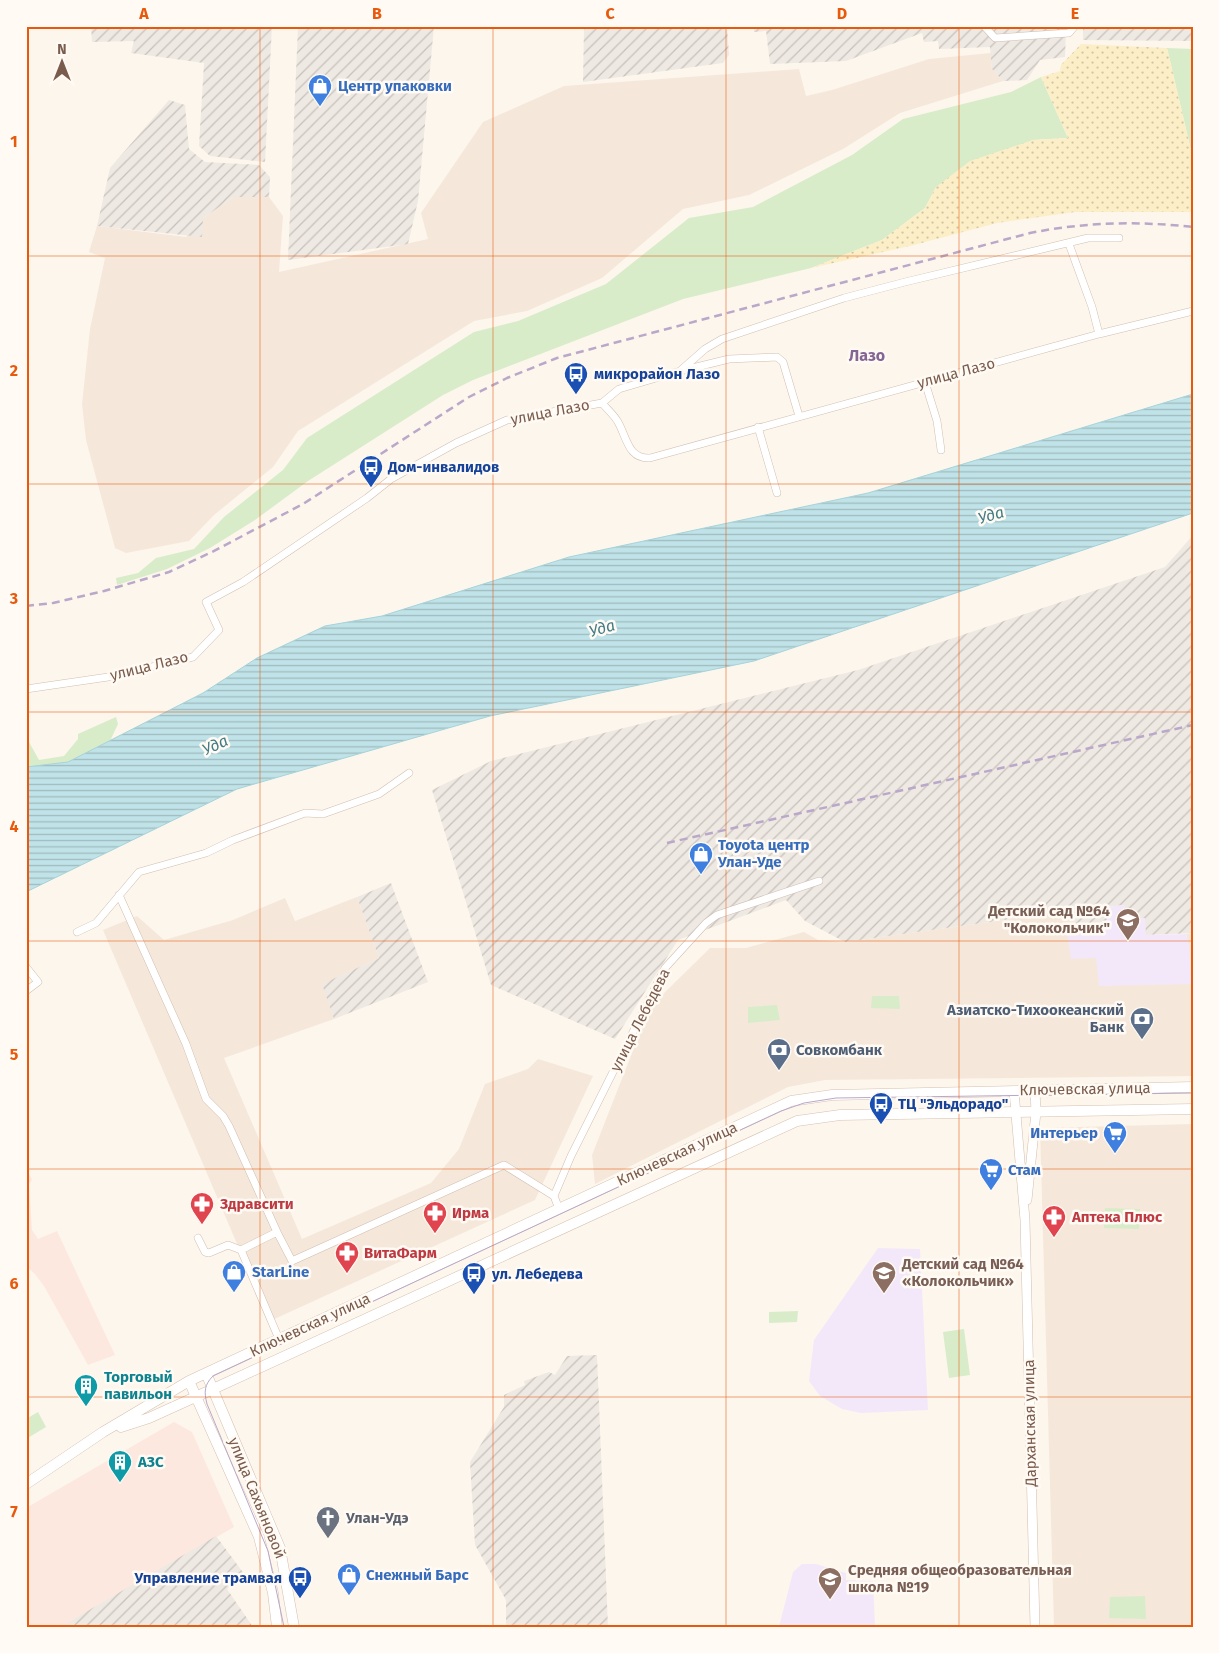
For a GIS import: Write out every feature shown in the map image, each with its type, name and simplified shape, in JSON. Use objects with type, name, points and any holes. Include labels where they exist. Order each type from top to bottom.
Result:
[{"type":"main road","name":"Ключевская улица","points":[[103,1432],[198,1377],[791,1101],[832,1094],[1193,1087]]},
{"type":"main road","name":"Ключевская улица","points":[[103,1432],[149,1418],[797,1121],[840,1115],[1193,1109]]},
{"type":"main road","name":"улица Сахьяновой","points":[[198,1377],[212,1389],[280,1548],[294,1627]]},
{"type":"main road","name":"улица Сахьяновой","points":[[198,1377],[195,1397],[259,1536],[273,1593],[277,1627]]},
{"type":"main road","points":[[26,1484],[103,1432]]},
{"type":"main road","points":[[263,1553],[280,1548]]},
{"type":"street","points":[[984,26],[995,38],[1069,33],[1075,28]]},
{"type":"street","points":[[680,371],[705,349],[722,339],[844,298],[1026,251],[1069,244],[1088,238],[1119,238]]},
{"type":"street","points":[[1069,244],[1092,307],[1099,334]]},
{"type":"street","name":"улица Лазо","points":[[26,689],[115,676],[194,656],[219,630],[206,602],[243,582],[367,498],[391,479],[456,443],[507,420],[602,402],[617,421],[632,454],[641,458],[650,458],[1099,334],[1193,311]]},
{"type":"street","points":[[602,402],[619,389],[680,371],[729,359],[776,357],[783,362],[799,416]]},
{"type":"street","points":[[925,382],[937,421],[941,450]]},
{"type":"street","points":[[758,427],[777,493]]},
{"type":"street","points":[[77,932],[96,923],[139,872],[206,853],[233,840],[305,813],[323,814],[379,794],[409,773]]},
{"type":"street","name":"улица Лебедева","points":[[554,1196],[571,1156],[665,968],[706,923],[717,915],[819,881]]},
{"type":"street","points":[[119,894],[186,1044],[206,1099],[230,1126],[277,1232],[292,1261],[504,1165],[554,1196],[559,1209]]},
{"type":"street","points":[[26,967],[38,982],[26,991]]},
{"type":"street","name":"Дарханская улица","points":[[1025,1220],[1036,1112],[1035,1090]]},
{"type":"street","name":"Дарханская улица","points":[[1014,1091],[1014,1113],[1025,1220],[1035,1627]]},
{"type":"street","points":[[241,1250],[277,1232]]},
{"type":"street","points":[[198,1238],[205,1252],[209,1253],[228,1245],[241,1250],[279,1339]]},
{"type":"shaded area","points":[[91,26],[272,26],[265,162],[210,156],[199,146],[204,63],[131,53],[134,41],[92,42]]},
{"type":"shaded area","points":[[298,26],[434,26],[418,201],[408,244],[288,260]]},
{"type":"shaded area","points":[[584,26],[727,26],[729,55],[723,63],[583,82]]},
{"type":"shaded area","points":[[754,26],[1047,26],[1049,29],[1066,29],[1065,57],[1040,60],[1027,80],[1003,81],[992,69],[990,47],[939,49],[938,41],[924,42],[922,33],[846,61],[770,64],[766,31],[754,32]]},
{"type":"shaded area","points":[[1083,26],[1193,26],[1193,41],[1083,40]]},
{"type":"shaded area","points":[[991,53],[992,69],[1003,81],[900,113],[843,149],[749,195],[683,209],[602,278],[527,311],[474,321],[298,431],[273,467],[214,515],[189,541],[126,553],[115,548],[86,440],[82,404],[90,329],[105,258],[89,252],[97,226],[186,237],[203,218],[234,197],[269,197],[283,216],[279,272],[428,239],[421,213],[483,122],[564,86],[799,69],[806,96],[832,90],[929,59]]},
{"type":"shaded area","points":[[169,100],[185,105],[189,149],[205,162],[259,165],[270,177],[269,197],[234,197],[203,218],[202,237],[97,226],[110,168]]},
{"type":"shaded area","points":[[1193,535],[1193,933],[1146,935],[1128,918],[1124,905],[1106,907],[1108,922],[1071,925],[1068,911],[845,942],[805,921],[786,900],[678,940],[615,1039],[491,985],[432,790],[491,761],[858,670],[1165,567]]},
{"type":"shaded area","points":[[391,883],[428,982],[334,1019],[322,984],[379,958],[357,897]]},
{"type":"shaded area","points":[[357,897],[379,958],[323,984],[334,1019],[224,1058],[302,1239],[431,1183],[459,1149],[485,1084],[528,1069],[538,1059],[593,1076],[535,1200],[270,1321],[103,930],[137,916],[164,940],[233,920],[285,898],[295,921]]},
{"type":"shaded area","name":"Детский сад №64 \"Колокольчик\"","points":[[1124,905],[1128,918],[1145,918],[1146,935],[1186,934],[1189,947],[1191,984],[1099,986],[1096,958],[1071,959],[1066,926],[1107,922],[1106,907]]},
{"type":"shaded area","points":[[1068,911],[1071,925],[1067,926],[1096,958],[1190,984],[1189,947],[1186,934],[1193,933],[1193,1076],[825,1080],[788,1087],[595,1184],[592,1155],[636,1043],[655,1002],[710,948],[746,948],[804,932],[818,940],[845,942]]},
{"type":"shaded area","points":[[1193,1124],[1193,1627],[1054,1627],[1040,1128]]},
{"type":"shaded area","points":[[26,1167],[32,1180],[29,1184],[32,1230],[38,1239],[57,1231],[115,1355],[88,1365],[44,1286],[26,1266]]},
{"type":"shaded area","name":"Детский сад №64 «Колокольчик»","points":[[878,1248],[920,1249],[928,1410],[861,1413],[842,1409],[820,1396],[809,1381],[814,1340]]},
{"type":"shaded area","points":[[597,1355],[608,1627],[506,1627],[506,1600],[475,1545],[470,1462],[504,1407],[504,1395],[525,1385],[524,1381],[549,1372],[555,1375],[567,1356]]},
{"type":"shaded area","points":[[174,1422],[192,1432],[234,1527],[60,1627],[26,1627],[26,1508]]},
{"type":"shaded area","points":[[216,1536],[245,1575],[227,1589],[253,1627],[60,1627]]},
{"type":"shaded area","name":"Средняя общеобразовательная школа №19","points":[[802,1564],[816,1564],[846,1573],[846,1580],[873,1581],[875,1627],[779,1627],[793,1572]]},
{"type":"green space","points":[[1167,48],[1193,49],[1193,159]]},
{"type":"green space","points":[[1041,77],[1068,138],[1033,140],[936,187],[925,208],[882,240],[811,268],[683,299],[473,380],[443,395],[308,481],[255,520],[210,548],[167,569],[117,585],[116,578],[138,573],[156,558],[194,549],[224,517],[283,470],[307,438],[474,332],[518,321],[606,284],[689,218],[753,207],[852,155],[903,119],[1011,92]]},
{"type":"green space","points":[[116,717],[118,724],[110,741],[68,762],[26,767],[26,744],[29,742],[39,760],[64,756],[78,739],[78,734]]},
{"type":"green space","points":[[872,996],[899,996],[900,1009],[871,1008]]},
{"type":"green space","points":[[777,1005],[780,1020],[748,1023],[748,1007]]},
{"type":"green space","points":[[1105,1208],[1140,1209],[1139,1229],[1104,1228]]},
{"type":"green space","points":[[798,1311],[797,1322],[769,1323],[769,1312]]},
{"type":"green space","points":[[964,1329],[970,1375],[949,1378],[943,1332]]},
{"type":"green space","points":[[38,1412],[46,1427],[26,1439],[26,1419]]},
{"type":"green space","points":[[1145,1596],[1146,1619],[1109,1618],[1110,1597]]},
{"type":"sand","points":[[1081,44],[1167,48],[1193,159],[1193,212],[1075,212],[997,223],[910,246],[811,268],[882,240],[925,208],[936,187],[970,161],[1033,140],[1068,138],[1041,77],[1060,71],[1061,65]]},
{"type":"water","name":"Уда","points":[[1193,394],[1193,513],[754,661],[490,716],[237,789],[26,892],[26,767],[68,762],[203,693],[257,658],[325,626],[382,616],[569,557],[868,493]]},
{"type":"tram line","points":[[284,1627],[268,1551],[207,1404],[206,1389],[208,1382],[213,1376],[781,1111],[804,1103],[836,1098],[1193,1093]]},
{"type":"railway","points":[[26,606],[53,603],[104,591],[169,572],[212,552],[303,504],[469,397],[507,378],[557,358],[1030,233],[1091,225],[1132,223],[1193,227]]},
{"type":"railway","points":[[667,843],[1193,725]]},
{"type":"place","name":"Центр упаковки","points":[[320,107]]},
{"type":"place","name":"микрорайон Лазо","points":[[576,395]]},
{"type":"place","name":"Дом-инвалидов","points":[[371,488]]},
{"type":"place","name":"Toyota центр Улан-Уде","points":[[701,875]]},
{"type":"place","name":"Детский сад №64 \"Колокольчик\"","points":[[1128,941]]},
{"type":"place","name":"Азиатско-Тихоокеанский Банк","points":[[1142,1040]]},
{"type":"place","name":"Совкомбанк","points":[[779,1071]]},
{"type":"place","name":"ТЦ \"Эльдорадо\"","points":[[881,1125]]},
{"type":"place","name":"Интерьер","points":[[1115,1154]]},
{"type":"place","name":"Стам","points":[[991,1191]]},
{"type":"place","name":"Здравсити","points":[[202,1225]]},
{"type":"place","name":"Ирма","points":[[435,1234]]},
{"type":"place","name":"Аптека Плюс","points":[[1054,1238]]},
{"type":"place","name":"ВитаФарм","points":[[347,1274]]},
{"type":"place","name":"StarLine","points":[[234,1293]]},
{"type":"place","name":"Детский сад №64 «Колокольчик»","points":[[884,1294]]},
{"type":"place","name":"ул. Лебедева","points":[[474,1295]]},
{"type":"place","name":"Торговый павильон","points":[[86,1407]]},
{"type":"place","name":"АЗС","points":[[120,1483]]},
{"type":"place","name":"Улан-Удэ","points":[[328,1539]]},
{"type":"place","name":"Снежный Барс","points":[[349,1596]]},
{"type":"place","name":"Управление трамвая","points":[[300,1599]]},
{"type":"place","name":"Средняя общеобразовательная школа №19","points":[[830,1600]]},
{"type":"district","name":"Лазо","points":[[867,355]]}]
